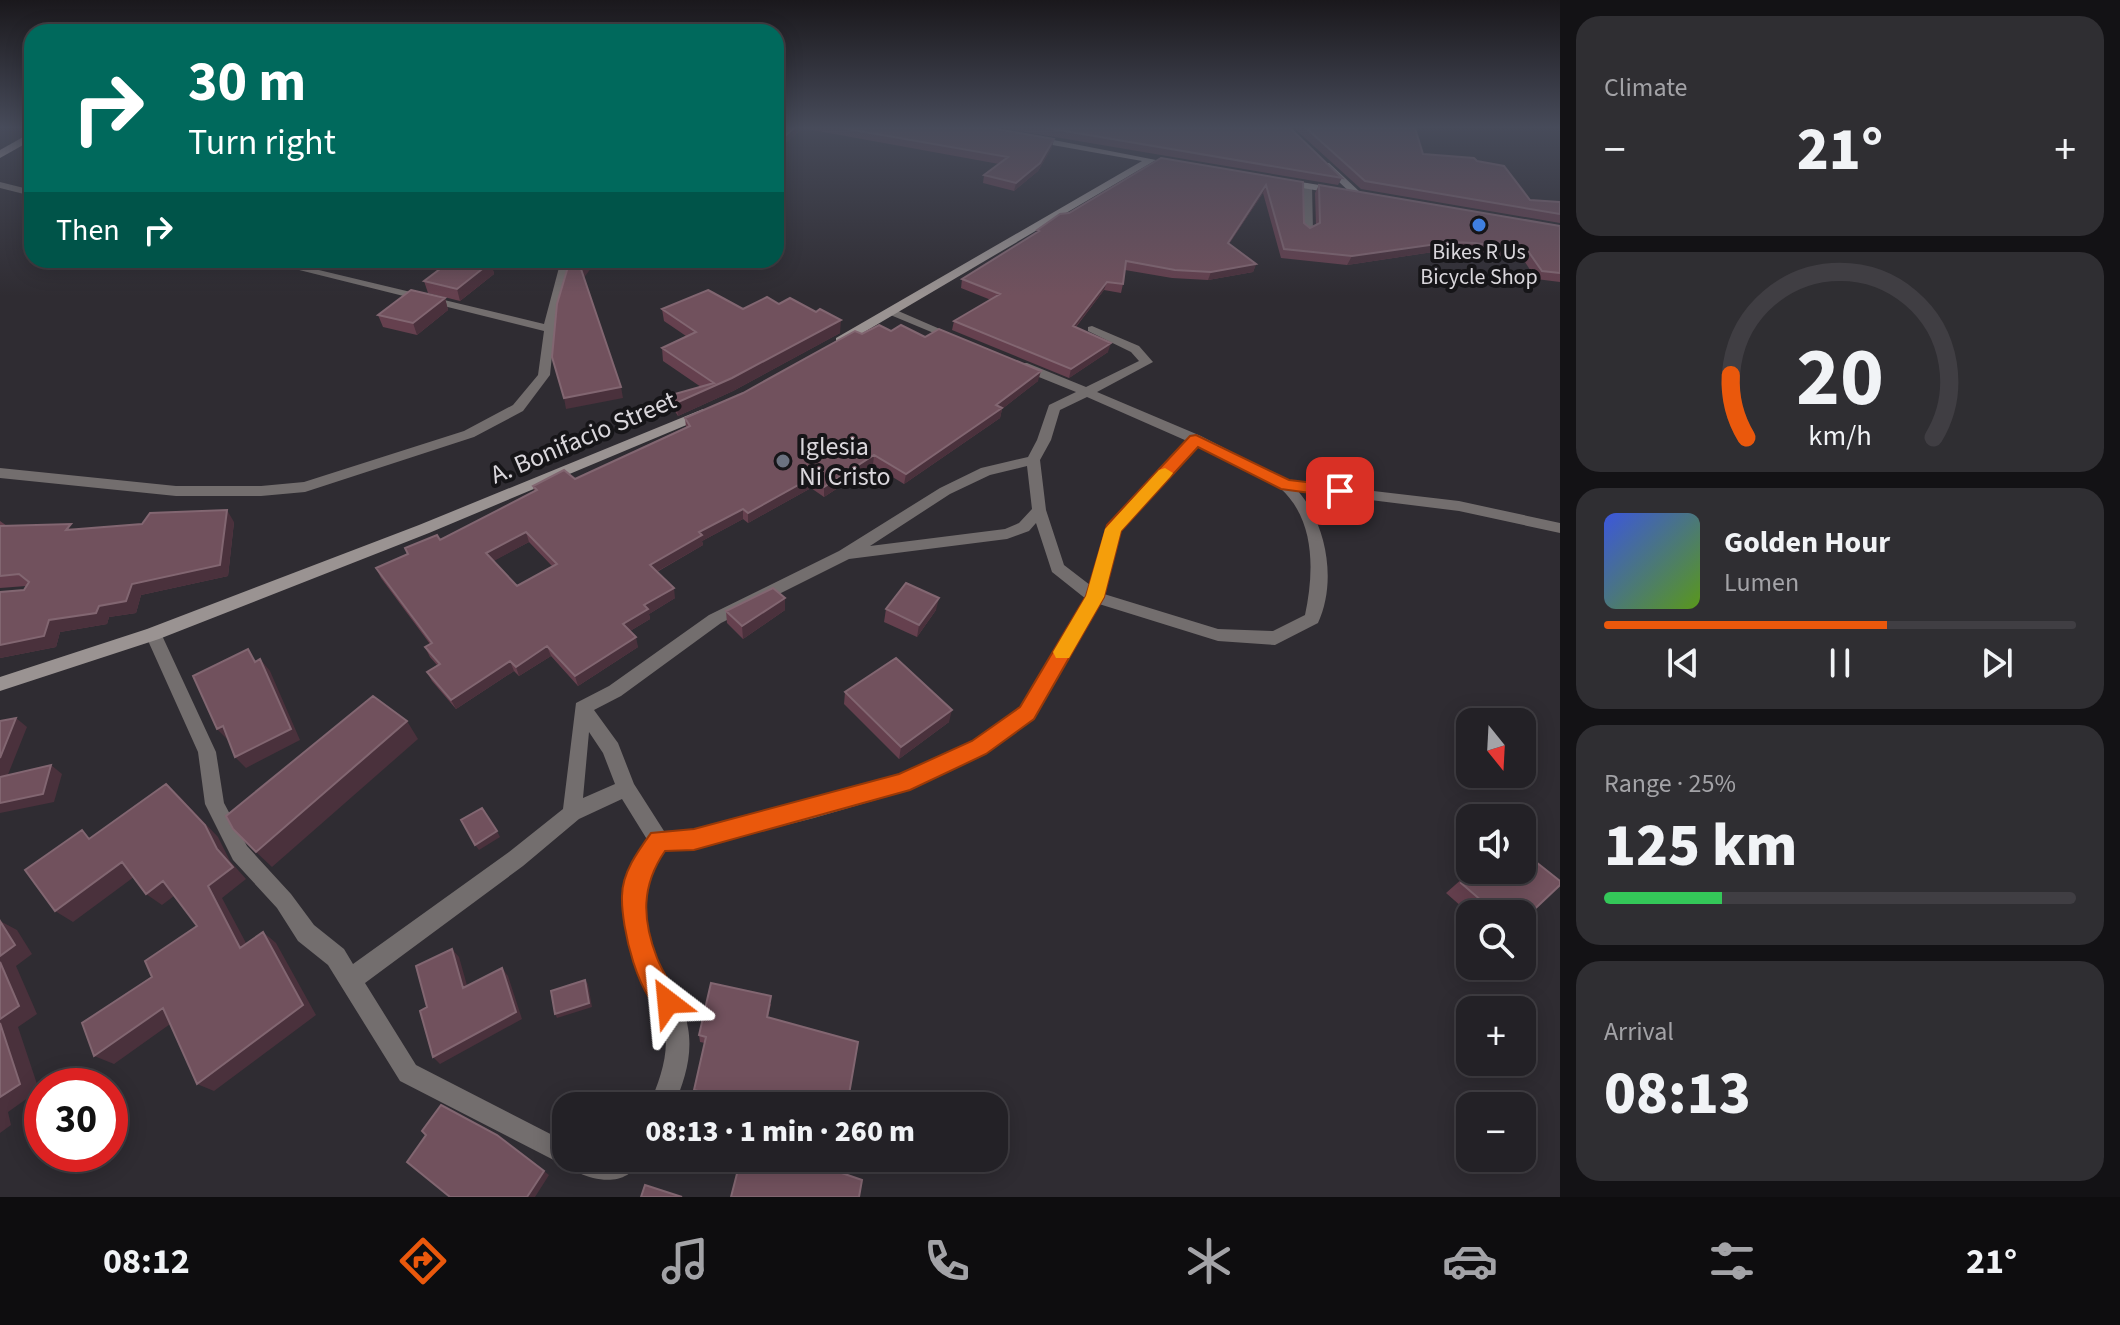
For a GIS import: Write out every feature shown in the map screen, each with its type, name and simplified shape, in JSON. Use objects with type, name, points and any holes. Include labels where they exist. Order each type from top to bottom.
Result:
[{"type":"street","points":[[822,351],[1110,184]]},
{"type":"street","points":[[1293,184],[1371,196]]},
{"type":"street","points":[[1346,184],[1357,194]]},
{"type":"street","points":[[0,185],[24,191]]},
{"type":"street","points":[[1307,186],[1308,231]]},
{"type":"street","points":[[297,268],[550,329]]},
{"type":"street","points":[[0,473],[176,491],[261,491],[305,487],[469,434],[518,408],[544,375],[550,316],[564,268]]},
{"type":"street","points":[[892,312],[974,346]]},
{"type":"street","points":[[1092,329],[1135,349],[1147,362],[1054,408],[1044,440],[1033,460],[1039,510],[1057,568],[1095,597],[1218,635],[1275,638],[1312,619],[1320,584],[1321,554],[1298,500],[1286,485]]},
{"type":"street","points":[[1002,357],[1196,439],[1286,485],[1409,500],[1532,520],[1560,528]]},
{"type":"street","name":"A. Bonifacio Street","points":[[0,684],[153,634],[424,529],[710,410]]},
{"type":"street","points":[[659,841],[694,839],[903,783],[979,747],[1027,713],[1095,597],[1113,529],[1196,439]]},
{"type":"street","points":[[582,708],[615,691],[715,619],[844,555],[945,491],[986,471],[1033,460]]},
{"type":"street","points":[[844,555],[895,546],[1007,534],[1024,527],[1039,510]]},
{"type":"street","points":[[153,634],[207,752],[215,804],[240,853],[284,901],[306,933],[336,957],[408,1073],[552,1148]]},
{"type":"street","points":[[582,708],[611,749],[626,788],[659,841]]},
{"type":"street","points":[[572,813],[582,708]]},
{"type":"street","points":[[349,981],[516,859],[572,813],[626,788]]},
{"type":"street","points":[[659,841],[642,865],[633,894],[638,936],[647,965],[677,1027],[678,1053],[667,1092]]},
{"type":"building","points":[[1118,184],[1303,184],[1304,223],[1310,228],[1320,223],[1319,185],[1560,226],[1560,273],[1542,271],[1528,251],[1475,243],[1451,242],[1352,256],[1284,249],[1266,185],[1228,243],[1256,264],[1211,272],[1175,270],[1126,261],[1123,284],[1107,282],[1073,326],[1111,343],[1071,369],[954,321],[1000,294],[962,279],[1039,231],[1060,214],[1069,213]]},
{"type":"building","points":[[1382,184],[1518,184],[1530,200],[1560,202],[1560,214]]},
{"type":"building","points":[[441,268],[483,268],[457,289],[424,281]]},
{"type":"building","points":[[568,268],[582,268],[621,387],[564,398],[552,357],[557,304]]},
{"type":"building","points":[[411,290],[445,298],[413,323],[378,315]]},
{"type":"building","points":[[708,290],[743,309],[767,297],[779,304],[790,298],[816,312],[820,309],[841,320],[732,378],[676,403],[671,395],[714,383],[662,348],[696,332],[662,309]]},
{"type":"building","points":[[879,325],[891,331],[901,325],[925,337],[939,329],[1041,371],[996,405],[1002,408],[906,474],[874,455],[824,487],[811,478],[748,513],[743,509],[699,532],[702,535],[650,565],[674,588],[644,605],[648,609],[623,624],[636,637],[575,676],[547,646],[516,667],[510,661],[451,700],[427,672],[440,664],[425,647],[432,643],[376,568],[408,554],[405,548],[437,535],[440,540],[537,490],[533,486],[564,470],[575,479],[690,426],[685,418],[743,393],[855,331],[862,334]],"holes":[[[526,532],[557,564],[517,586],[486,553]]]},
{"type":"building","points":[[227,510],[220,565],[132,584],[126,601],[99,606],[96,613],[49,620],[44,636],[0,645],[0,592],[24,590],[29,582],[19,574],[0,576],[0,526],[71,524],[66,530],[142,524],[150,513]]},
{"type":"building","points":[[906,583],[939,598],[919,625],[886,609]]},
{"type":"building","points":[[773,588],[785,598],[742,626],[726,611]]},
{"type":"building","points":[[248,649],[255,662],[260,659],[291,729],[235,757],[223,726],[217,729],[193,676]]},
{"type":"building","points":[[896,658],[952,710],[901,747],[845,692]]},
{"type":"building","points":[[373,696],[407,721],[256,852],[233,829],[226,816]]},
{"type":"building","points":[[16,718],[0,758],[0,721]]},
{"type":"building","points":[[51,765],[43,794],[0,803],[0,777]]},
{"type":"building","points":[[166,784],[205,825],[217,849],[233,867],[208,886],[240,948],[263,932],[303,1005],[197,1084],[163,1008],[94,1056],[82,1023],[152,977],[145,961],[197,926],[163,881],[146,894],[122,862],[55,911],[25,870],[82,830],[89,839]]},
{"type":"building","points":[[482,808],[497,831],[475,845],[461,820]]},
{"type":"building","points":[[1536,862],[1560,881],[1560,885],[1536,908],[1536,900],[1481,900],[1462,884],[1536,884]]},
{"type":"building","points":[[0,921],[15,945],[0,956]]},
{"type":"building","points":[[452,949],[463,988],[502,968],[516,1012],[433,1057],[420,1011],[427,1007],[416,966]]},
{"type":"building","points":[[0,962],[19,1006],[0,1019]]},
{"type":"building","points":[[585,980],[589,1003],[555,1014],[551,991]]},
{"type":"building","points":[[711,983],[771,996],[767,1017],[858,1042],[849,1092],[694,1090],[706,1037],[699,1035]]},
{"type":"building","points":[[0,1023],[20,1084],[0,1097]]},
{"type":"building","points":[[441,1105],[497,1135],[544,1171],[527,1197],[450,1197],[407,1162],[426,1135],[422,1131]]},
{"type":"building","points":[[737,1172],[839,1172],[862,1180],[859,1197],[731,1197]]},
{"type":"building","points":[[645,1185],[682,1197],[641,1197]]},
{"type":"slow traffic","points":[[1063,652],[1095,597],[1113,529],[1165,473]]},
{"type":"place","name":"Bikes R Us Bicycle Shop","points":[[1479,225]]},
{"type":"place","name":"Iglesia Ni Cristo","points":[[783,461]]},
{"type":"route","points":[[668,1002],[647,965],[638,936],[633,894],[642,865],[659,841],[694,839],[903,783],[979,747],[1027,713],[1095,597],[1113,529],[1196,439],[1286,485],[1340,491]]}]
